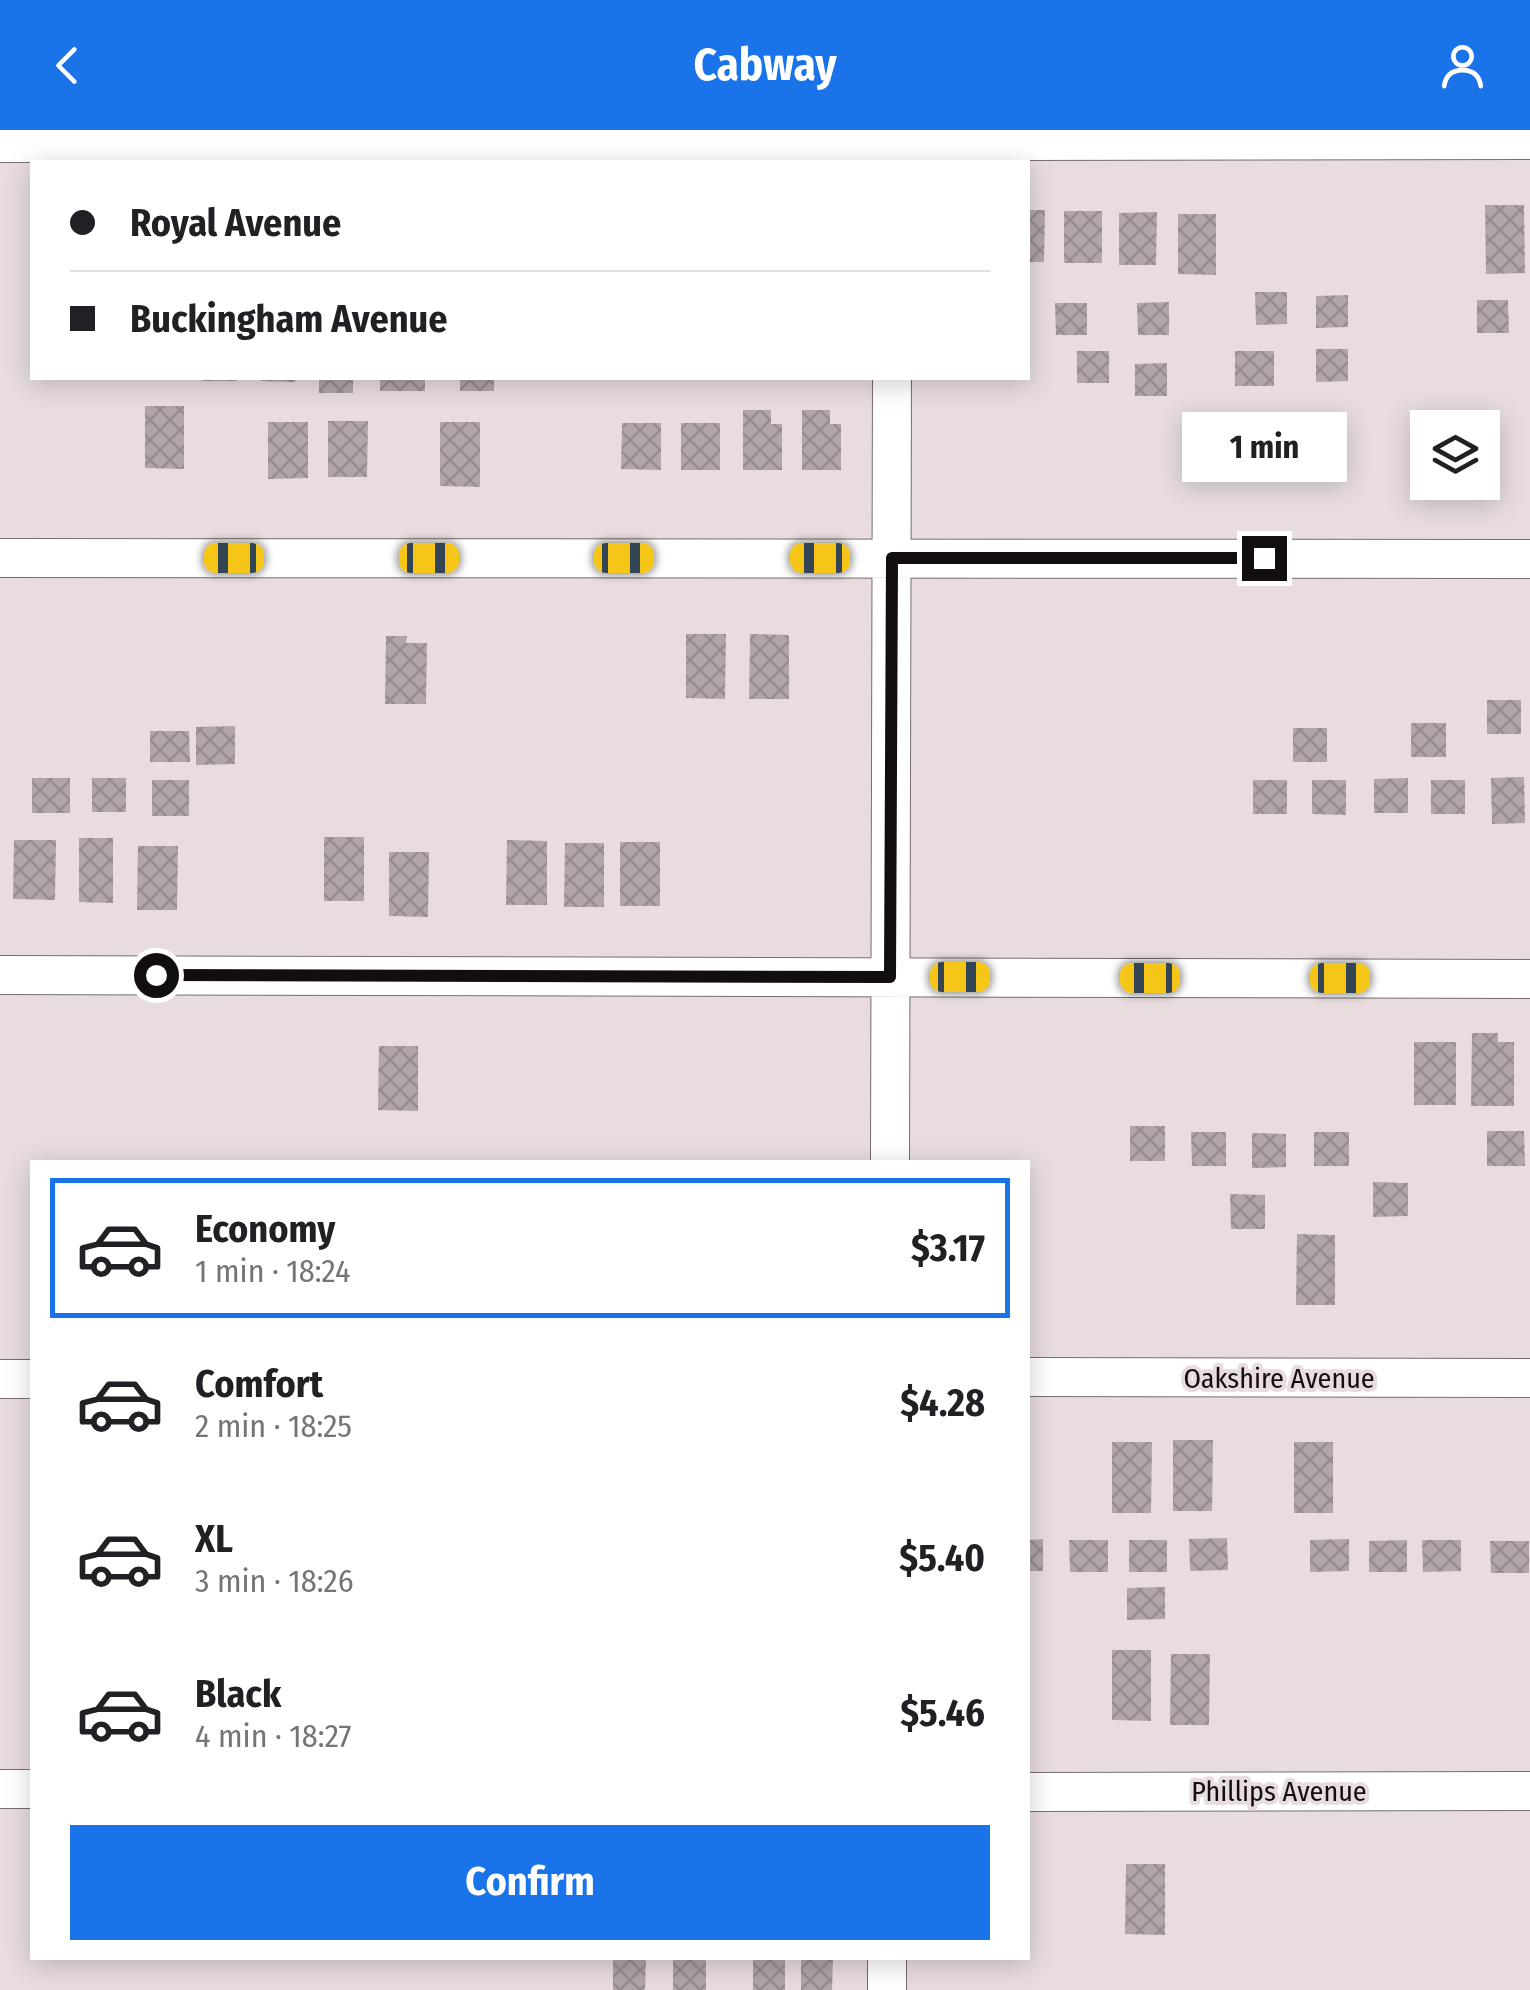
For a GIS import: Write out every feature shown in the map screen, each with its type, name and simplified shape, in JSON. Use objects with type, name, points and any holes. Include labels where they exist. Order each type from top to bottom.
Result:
[{"type":"street","points":[[0,142],[893,144],[1530,140]]},
{"type":"street","points":[[890,1160],[892,380]]},
{"type":"street","points":[[0,558],[1530,559]]},
{"type":"street","points":[[0,975],[1530,979]]},
{"type":"street","name":"Oakshire Avenue","points":[[1030,1377],[1530,1378]]},
{"type":"street","points":[[0,1380],[30,1380]]},
{"type":"street","points":[[0,1789],[30,1789]]},
{"type":"street","name":"Phillips Avenue","points":[[1030,1792],[1530,1790]]},
{"type":"street","points":[[887,1960],[887,1990]]},
{"type":"building","points":[[1485,205],[1524,205],[1525,273],[1486,274]]},
{"type":"building","points":[[1030,210],[1045,210],[1044,262],[1030,262]]},
{"type":"building","points":[[1064,211],[1102,211],[1102,263],[1064,263]]},
{"type":"building","points":[[1157,212],[1156,265],[1119,265],[1119,213]]},
{"type":"building","points":[[1178,214],[1216,214],[1216,275],[1178,274]]},
{"type":"building","points":[[1255,292],[1287,292],[1287,324],[1256,325]]},
{"type":"building","points":[[1348,295],[1348,327],[1316,328],[1316,296]]},
{"type":"building","points":[[1477,300],[1508,300],[1509,333],[1477,333]]},
{"type":"building","points":[[1169,302],[1169,335],[1138,335],[1137,303]]},
{"type":"building","points":[[1055,303],[1087,303],[1087,335],[1056,335]]},
{"type":"building","points":[[1316,349],[1348,349],[1348,381],[1316,382]]},
{"type":"building","points":[[1077,351],[1109,351],[1109,383],[1077,383]]},
{"type":"building","points":[[1235,351],[1274,351],[1274,386],[1235,386]]},
{"type":"building","points":[[1167,363],[1167,396],[1135,396],[1135,364]]},
{"type":"building","points":[[319,380],[353,380],[353,393],[319,393]]},
{"type":"building","points":[[380,380],[425,380],[425,391],[380,391]]},
{"type":"building","points":[[460,380],[494,380],[494,391],[460,391]]},
{"type":"building","points":[[145,406],[184,406],[184,469],[145,468]]},
{"type":"building","points":[[743,410],[771,410],[771,424],[782,424],[782,470],[743,470]]},
{"type":"building","points":[[802,410],[830,410],[830,424],[841,424],[841,470],[802,470]]},
{"type":"building","points":[[328,421],[368,421],[367,477],[328,477]]},
{"type":"building","points":[[268,422],[308,422],[308,478],[268,479]]},
{"type":"building","points":[[440,422],[480,422],[480,487],[440,486]]},
{"type":"building","points":[[622,423],[661,423],[661,470],[621,469]]},
{"type":"building","points":[[681,423],[720,423],[720,470],[681,470]]},
{"type":"building","points":[[686,634],[726,634],[725,699],[686,698]]},
{"type":"building","points":[[750,634],[789,635],[789,699],[749,699]]},
{"type":"building","points":[[386,636],[407,636],[406,643],[427,643],[426,704],[385,704]]},
{"type":"building","points":[[1487,700],[1521,700],[1521,734],[1487,734]]},
{"type":"building","points":[[1411,723],[1446,723],[1446,757],[1411,757]]},
{"type":"building","points":[[235,726],[235,764],[196,765],[196,727]]},
{"type":"building","points":[[1293,728],[1327,728],[1327,762],[1293,762]]},
{"type":"building","points":[[150,731],[189,731],[190,762],[150,762]]},
{"type":"building","points":[[1524,777],[1525,823],[1492,824],[1491,778]]},
{"type":"building","points":[[32,778],[70,778],[70,813],[32,813]]},
{"type":"building","points":[[92,778],[126,778],[126,812],[92,812]]},
{"type":"building","points":[[1408,778],[1408,813],[1374,813],[1374,779]]},
{"type":"building","points":[[152,780],[189,780],[189,816],[152,816]]},
{"type":"building","points":[[1253,780],[1287,780],[1287,814],[1253,814]]},
{"type":"building","points":[[1312,780],[1346,780],[1346,815],[1312,814]]},
{"type":"building","points":[[1431,780],[1465,780],[1465,814],[1431,814]]},
{"type":"building","points":[[324,837],[364,837],[364,901],[324,901]]},
{"type":"building","points":[[79,838],[113,838],[113,903],[79,902]]},
{"type":"building","points":[[14,840],[56,840],[55,900],[13,899]]},
{"type":"building","points":[[507,840],[547,841],[547,905],[506,905]]},
{"type":"building","points":[[620,842],[660,842],[660,906],[620,906]]},
{"type":"building","points":[[565,843],[604,843],[604,907],[564,907]]},
{"type":"building","points":[[138,846],[178,846],[177,910],[137,910]]},
{"type":"building","points":[[389,852],[429,852],[428,917],[389,916]]},
{"type":"building","points":[[1472,1033],[1498,1033],[1498,1042],[1514,1042],[1514,1106],[1471,1106]]},
{"type":"building","points":[[1414,1042],[1456,1042],[1456,1105],[1414,1105]]},
{"type":"building","points":[[379,1046],[418,1046],[418,1111],[378,1110]]},
{"type":"building","points":[[1130,1126],[1165,1126],[1165,1161],[1130,1161]]},
{"type":"building","points":[[1487,1131],[1524,1131],[1525,1166],[1487,1166]]},
{"type":"building","points":[[1191,1132],[1226,1132],[1226,1166],[1192,1166]]},
{"type":"building","points":[[1314,1132],[1349,1132],[1349,1166],[1314,1166]]},
{"type":"building","points":[[1252,1133],[1286,1134],[1286,1167],[1252,1168]]},
{"type":"building","points":[[1373,1182],[1408,1183],[1408,1216],[1373,1217]]},
{"type":"building","points":[[1230,1194],[1265,1195],[1265,1229],[1231,1229]]},
{"type":"building","points":[[1297,1234],[1335,1235],[1335,1305],[1296,1305]]},
{"type":"building","points":[[1173,1440],[1213,1440],[1212,1511],[1173,1511]]},
{"type":"building","points":[[1112,1442],[1152,1442],[1151,1513],[1112,1513]]},
{"type":"building","points":[[1294,1442],[1333,1442],[1333,1513],[1294,1513]]},
{"type":"building","points":[[1227,1538],[1228,1570],[1190,1571],[1189,1539]]},
{"type":"building","points":[[1043,1539],[1043,1571],[1030,1571],[1030,1540]]},
{"type":"building","points":[[1349,1539],[1349,1571],[1310,1572],[1310,1540]]},
{"type":"building","points":[[1069,1540],[1108,1540],[1108,1572],[1070,1572]]},
{"type":"building","points":[[1129,1540],[1167,1540],[1167,1572],[1129,1572]]},
{"type":"building","points":[[1407,1540],[1407,1572],[1369,1572],[1369,1541]]},
{"type":"building","points":[[1422,1540],[1461,1540],[1461,1571],[1423,1572]]},
{"type":"building","points":[[1490,1541],[1529,1541],[1529,1573],[1491,1573]]},
{"type":"building","points":[[1165,1587],[1165,1619],[1127,1620],[1127,1588]]},
{"type":"building","points":[[1112,1650],[1151,1650],[1151,1721],[1112,1720]]},
{"type":"building","points":[[1171,1654],[1210,1654],[1209,1725],[1170,1725]]},
{"type":"building","points":[[1126,1864],[1165,1864],[1165,1935],[1125,1934]]},
{"type":"building","points":[[613,1960],[646,1960],[645,1990],[613,1990]]},
{"type":"building","points":[[673,1960],[706,1960],[706,1990],[673,1990]]},
{"type":"building","points":[[753,1960],[785,1960],[785,1990],[753,1990]]},
{"type":"building","points":[[801,1960],[833,1960],[832,1990],[801,1990]]},
{"type":"route","points":[[156,975],[890,977],[892,558],[1264,558]]}]
